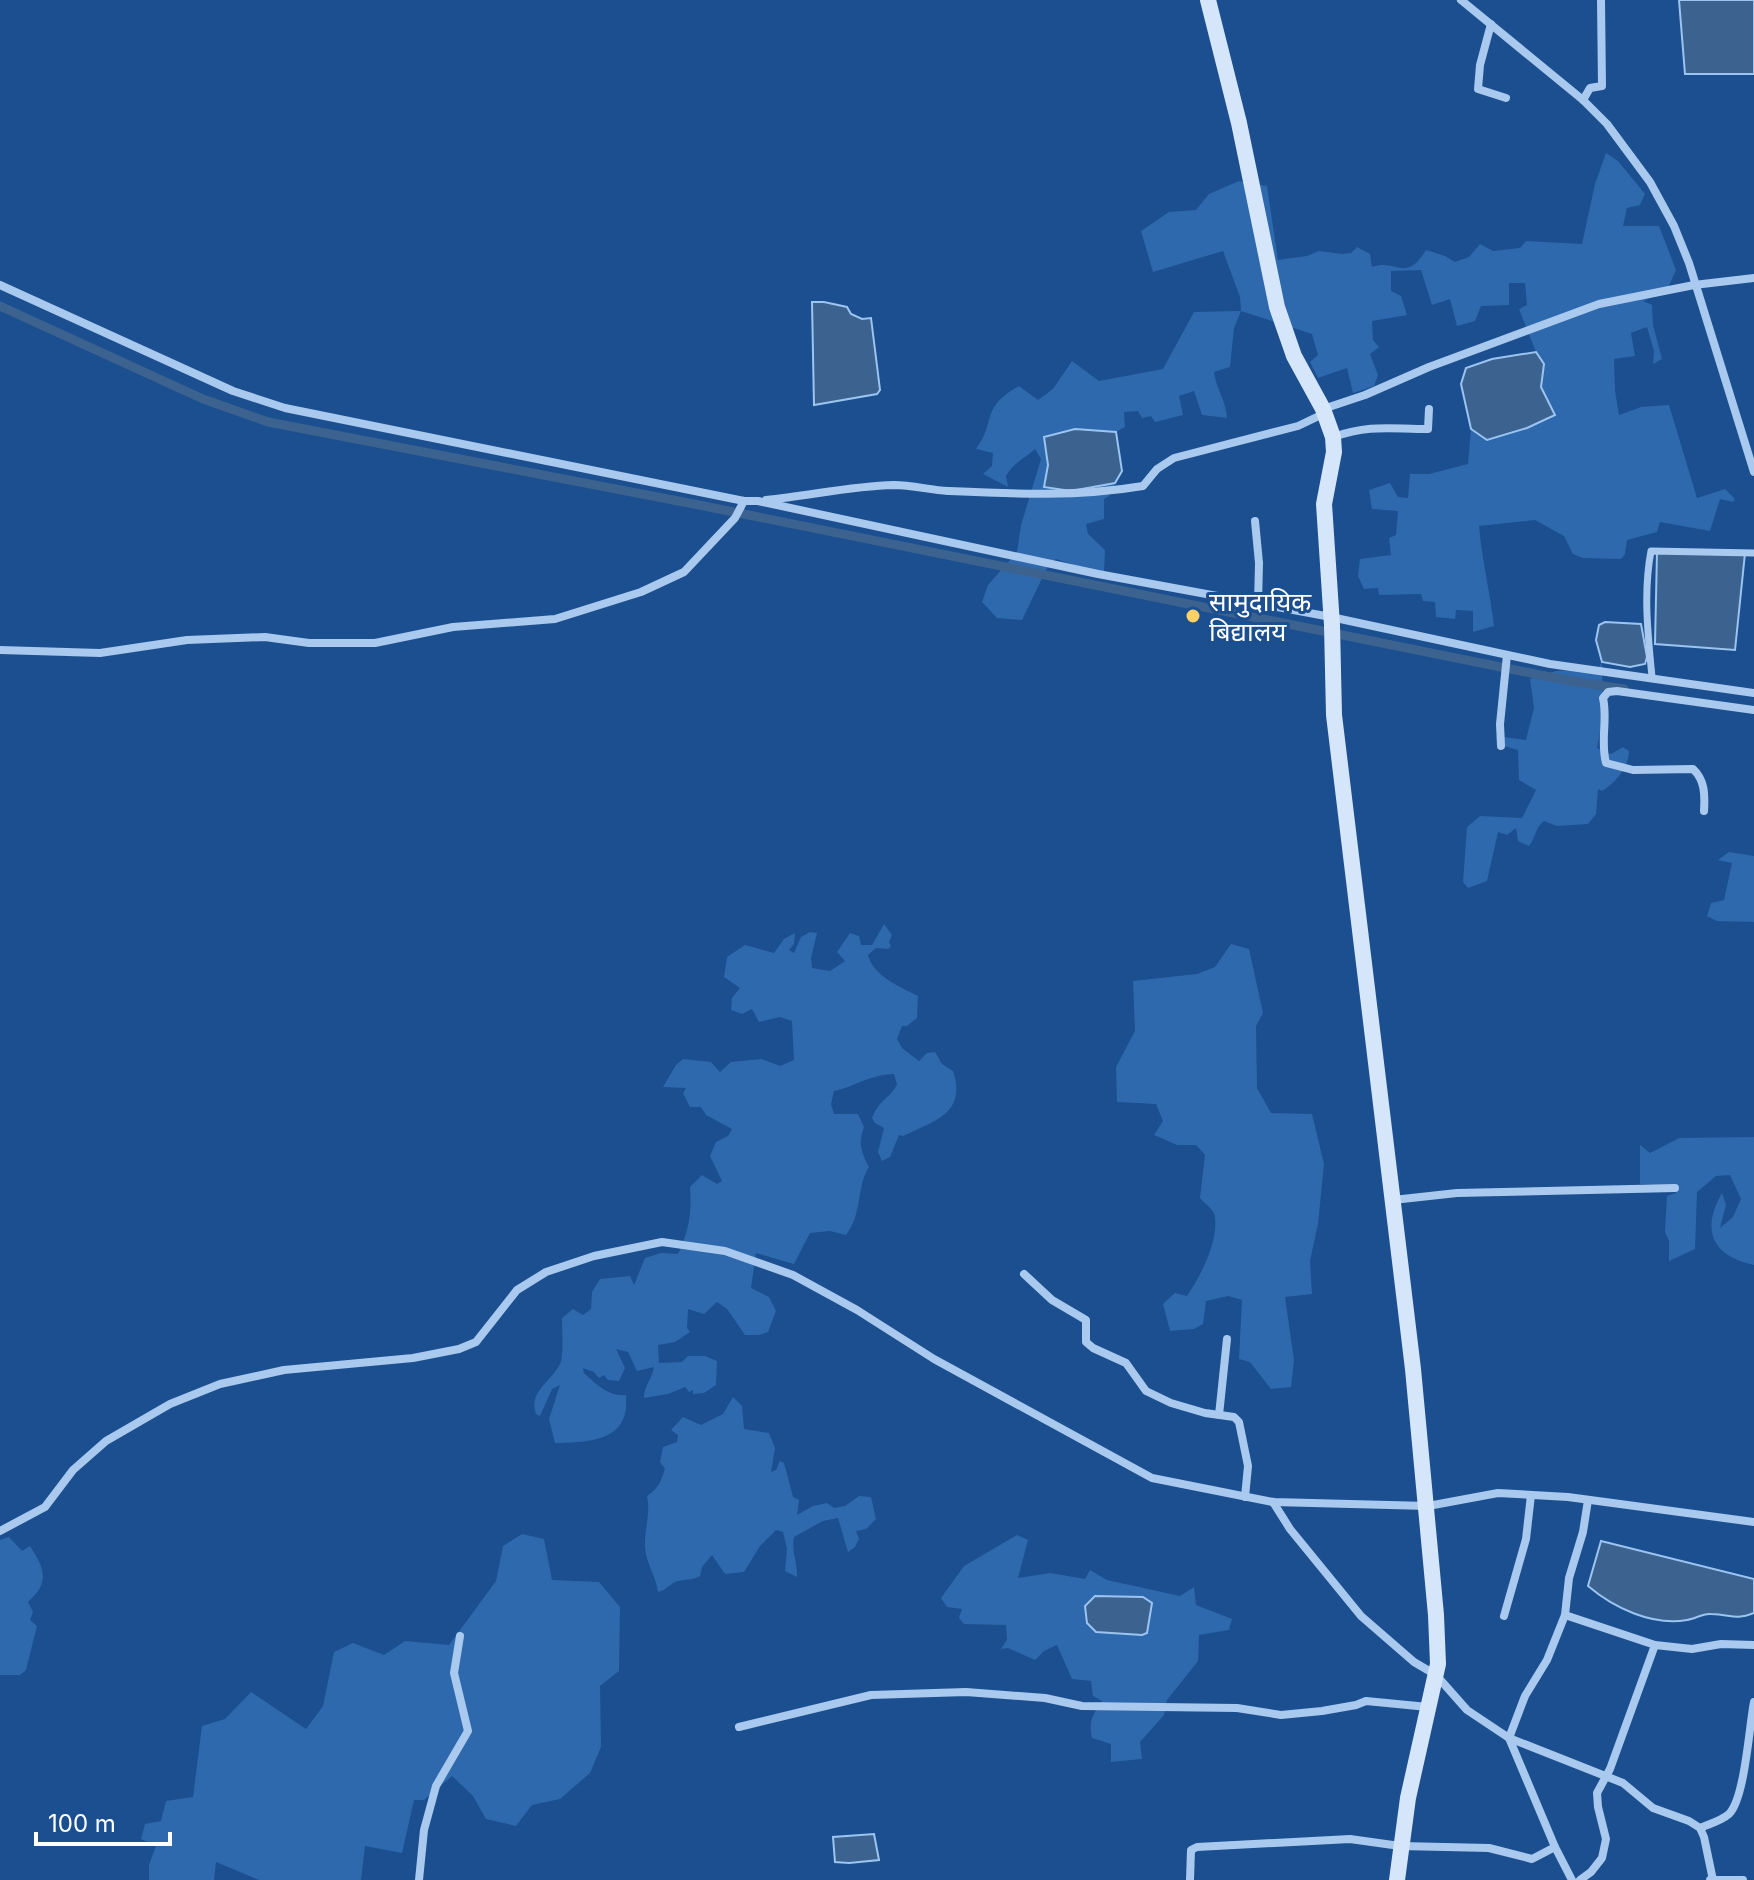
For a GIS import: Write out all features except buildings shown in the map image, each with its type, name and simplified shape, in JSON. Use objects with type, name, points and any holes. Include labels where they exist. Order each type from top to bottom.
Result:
[{"type":"main road","points":[[1208,0],[1239,123],[1277,307],[1294,356],[1323,409],[1333,437],[1334,452],[1324,504],[1334,715],[1428,1506],[1436,1615],[1438,1664],[1400,1846],[1397,1880]]},
{"type":"street","points":[[1461,0],[1583,100],[1607,124],[1650,182],[1674,226],[1754,472]]},
{"type":"street","points":[[1583,100],[1590,88],[1602,86],[1601,0]]},
{"type":"street","points":[[1491,24],[1480,65],[1478,89],[1506,98]]},
{"type":"street","points":[[0,285],[233,391],[275,405],[743,505],[834,489],[893,485],[943,491],[1076,495],[1143,486],[1157,469],[1174,458],[1298,426],[1321,415],[1323,409],[1599,304],[1694,285],[1754,278]]},
{"type":"street","points":[[1333,437],[1376,426],[1428,429],[1429,409]]},
{"type":"street","points":[[758,501],[1083,571],[1258,604],[1332,628],[1754,693]]},
{"type":"street","points":[[0,650],[100,653],[187,640],[265,637],[309,643],[375,643],[453,627],[555,619],[641,592],[684,572],[735,518],[743,505]]},
{"type":"street","points":[[1255,521],[1259,563],[1258,604]]},
{"type":"street","points":[[1652,677],[1646,576],[1651,551],[1754,553]]},
{"type":"street","points":[[1501,746],[1500,724],[1507,655]]},
{"type":"street","points":[[1704,811],[1705,797],[1700,776],[1693,769],[1633,770],[1606,763],[1603,750],[1607,715],[1603,698],[1608,692],[1617,691],[1754,710]]},
{"type":"street","points":[[1392,1201],[1457,1193],[1675,1188]]},
{"type":"street","points":[[0,1531],[45,1507],[73,1470],[106,1441],[170,1404],[220,1384],[284,1370],[413,1358],[459,1349],[476,1342],[517,1290],[546,1272],[594,1256],[662,1242],[725,1251],[793,1275],[857,1310],[934,1359],[1152,1478],[1273,1502],[1428,1506],[1498,1493],[1588,1500],[1754,1522]]},
{"type":"street","points":[[1024,1274],[1052,1300],[1086,1320],[1086,1342],[1126,1363],[1146,1391],[1171,1403],[1234,1417],[1239,1422],[1248,1466],[1245,1497]]},
{"type":"street","points":[[1219,1415],[1227,1339]]},
{"type":"street","points":[[1504,1616],[1526,1539],[1531,1495]]},
{"type":"street","points":[[1572,1880],[1509,1738],[1525,1696],[1547,1660],[1565,1615],[1569,1578],[1583,1532],[1588,1500]]},
{"type":"street","points":[[1273,1502],[1290,1529],[1361,1616],[1414,1662],[1436,1675],[1467,1710],[1509,1738],[1623,1783],[1653,1808],[1689,1821],[1700,1828],[1708,1849],[1712,1880],[1743,1880]]},
{"type":"street","points":[[1565,1615],[1655,1645],[1692,1649],[1721,1644],[1754,1645]]},
{"type":"street","points":[[419,1880],[424,1830],[436,1786],[468,1731],[454,1673],[460,1636]]},
{"type":"street","points":[[1580,1880],[1602,1858],[1606,1839],[1597,1793],[1610,1769],[1655,1645]]},
{"type":"street","points":[[739,1727],[871,1695],[966,1692],[1045,1698],[1082,1706],[1237,1708],[1281,1715],[1334,1709],[1366,1701],[1428,1707]]},
{"type":"street","points":[[1700,1828],[1732,1812],[1743,1780],[1754,1702]]},
{"type":"street","points":[[1190,1880],[1191,1850],[1197,1847],[1350,1839],[1400,1846],[1489,1848],[1532,1859],[1555,1847]]},
{"type":"shaded area","points":[[1679,0],[1754,0],[1754,74],[1685,74]]},
{"type":"shaded area","points":[[1606,153],[1618,161],[1645,194],[1640,205],[1627,208],[1623,226],[1659,226],[1676,270],[1666,292],[1643,301],[1652,305],[1653,325],[1662,359],[1653,364],[1654,351],[1647,327],[1631,333],[1635,356],[1614,359],[1619,415],[1641,407],[1669,405],[1697,498],[1725,489],[1735,499],[1733,502],[1720,499],[1710,531],[1660,522],[1657,532],[1627,540],[1621,559],[1583,558],[1573,554],[1564,536],[1535,520],[1479,526],[1494,626],[1473,632],[1473,611],[1456,610],[1455,619],[1436,617],[1435,602],[1423,601],[1421,594],[1379,595],[1378,588],[1364,589],[1358,576],[1360,559],[1391,555],[1389,538],[1396,535],[1398,511],[1372,509],[1369,490],[1390,483],[1398,497],[1408,498],[1410,474],[1429,474],[1468,464],[1471,429],[1487,440],[1554,415],[1541,387],[1544,364],[1519,309],[1527,305],[1525,283],[1509,283],[1509,305],[1481,306],[1475,321],[1457,326],[1450,299],[1432,305],[1421,270],[1391,271],[1391,291],[1401,296],[1407,315],[1372,321],[1373,340],[1379,347],[1370,354],[1378,375],[1374,386],[1353,393],[1347,368],[1318,378],[1310,362],[1318,355],[1312,334],[1241,311],[1240,297],[1223,251],[1153,272],[1141,231],[1169,212],[1196,210],[1209,194],[1239,181],[1267,186],[1278,260],[1319,251],[1351,253],[1357,247],[1370,254],[1372,267],[1406,268],[1419,260],[1426,250],[1455,262],[1469,257],[1480,244],[1493,251],[1520,248],[1526,241],[1582,244],[1595,184]]},
{"type":"shaded area","points":[[812,302],[847,307],[851,314],[862,319],[871,318],[880,390],[877,394],[814,405]]},
{"type":"shaded area","points":[[1241,311],[1234,328],[1230,367],[1214,372],[1227,418],[1202,415],[1194,391],[1179,396],[1183,415],[1155,422],[1151,416],[1142,418],[1138,411],[1124,412],[1125,427],[1116,432],[1075,429],[1071,491],[1115,483],[1109,496],[1104,499],[1104,519],[1086,524],[1088,534],[1105,550],[1104,572],[1056,559],[1048,566],[1022,620],[997,618],[982,602],[988,585],[1017,552],[1021,525],[1041,459],[1035,449],[1015,464],[1006,476],[1008,487],[983,474],[992,466],[993,453],[976,449],[998,402],[1019,386],[1038,400],[1053,389],[1072,361],[1099,381],[1163,369],[1194,312]]},
{"type":"shaded area","points":[[1536,352],[1544,364],[1541,387],[1555,415],[1527,428],[1487,440],[1471,429],[1461,384],[1466,368],[1492,359]]},
{"type":"shaded area","points":[[1075,429],[1116,432],[1122,471],[1115,483],[1071,491],[1044,487],[1048,465],[1044,437]]},
{"type":"shaded area","points":[[1657,552],[1745,553],[1735,650],[1655,644]]},
{"type":"shaded area","points":[[1605,622],[1641,624],[1647,657],[1645,664],[1630,667],[1602,662],[1596,640],[1599,625]]},
{"type":"shaded area","points":[[1602,662],[1603,716],[1597,748],[1611,754],[1623,747],[1629,751],[1624,768],[1607,788],[1602,791],[1598,789],[1596,814],[1588,824],[1557,826],[1544,821],[1529,846],[1518,841],[1516,828],[1507,835],[1498,832],[1487,881],[1468,888],[1463,882],[1467,827],[1480,816],[1522,818],[1536,790],[1519,780],[1518,750],[1504,746],[1504,737],[1526,740],[1534,708],[1530,679],[1556,671],[1598,669]]},
{"type":"shaded area","points":[[1729,852],[1754,856],[1754,922],[1717,921],[1707,916],[1711,903],[1724,900],[1732,863],[1718,860]]},
{"type":"shaded area","points":[[884,924],[892,935],[891,946],[888,949],[876,948],[868,955],[871,962],[888,980],[918,996],[917,1018],[902,1026],[897,1039],[902,1048],[919,1061],[927,1053],[935,1052],[942,1064],[953,1071],[956,1097],[952,1106],[937,1120],[899,1135],[890,1157],[882,1161],[878,1152],[884,1128],[872,1118],[897,1084],[894,1074],[877,1076],[834,1091],[831,1104],[834,1114],[858,1114],[864,1127],[861,1147],[869,1167],[862,1183],[855,1218],[846,1235],[830,1231],[810,1233],[794,1264],[756,1253],[751,1288],[769,1297],[776,1311],[768,1332],[745,1335],[727,1309],[717,1302],[704,1314],[688,1309],[687,1328],[690,1332],[675,1342],[658,1345],[659,1363],[682,1362],[688,1356],[705,1356],[717,1361],[716,1385],[704,1393],[693,1394],[693,1390],[689,1392],[685,1387],[644,1398],[654,1367],[637,1371],[628,1352],[616,1349],[625,1368],[619,1381],[608,1380],[604,1375],[599,1378],[594,1372],[583,1368],[584,1373],[603,1389],[626,1395],[622,1422],[606,1436],[595,1440],[555,1443],[549,1419],[560,1385],[552,1389],[540,1416],[536,1414],[534,1406],[538,1393],[560,1364],[562,1318],[573,1309],[583,1315],[591,1309],[592,1292],[600,1279],[630,1276],[634,1285],[645,1258],[661,1253],[678,1254],[689,1221],[690,1187],[702,1175],[717,1184],[722,1181],[710,1156],[716,1142],[728,1136],[732,1129],[706,1115],[701,1107],[690,1107],[683,1093],[686,1088],[663,1087],[676,1065],[683,1059],[711,1062],[720,1072],[731,1062],[761,1059],[780,1066],[794,1060],[792,1021],[780,1017],[759,1022],[752,1009],[742,1014],[731,1010],[732,998],[740,988],[724,977],[727,957],[745,945],[774,953],[784,939],[795,933],[794,944],[789,950],[794,953],[801,937],[810,932],[817,933],[811,958],[812,968],[830,971],[845,961],[837,952],[850,933],[859,936],[861,945],[872,945]]},
{"type":"shaded area","points":[[1231,944],[1249,949],[1263,1013],[1256,1026],[1257,1088],[1271,1113],[1312,1114],[1324,1164],[1318,1224],[1310,1261],[1312,1294],[1285,1297],[1294,1360],[1291,1387],[1271,1389],[1250,1362],[1239,1359],[1242,1300],[1228,1296],[1206,1301],[1203,1324],[1194,1329],[1170,1331],[1163,1304],[1175,1293],[1187,1296],[1202,1270],[1214,1238],[1215,1215],[1200,1198],[1205,1155],[1196,1145],[1177,1145],[1154,1135],[1163,1121],[1156,1104],[1117,1102],[1116,1067],[1135,1031],[1133,981],[1197,974],[1215,967]]},
{"type":"shaded area","points":[[1754,1137],[1754,1265],[1728,1255],[1714,1239],[1712,1218],[1722,1193],[1726,1205],[1720,1228],[1733,1217],[1741,1199],[1730,1175],[1716,1176],[1697,1192],[1695,1249],[1669,1261],[1669,1241],[1665,1232],[1667,1196],[1676,1193],[1676,1186],[1640,1184],[1640,1145],[1650,1153],[1679,1138]]},
{"type":"shaded area","points":[[733,1397],[742,1406],[744,1429],[769,1433],[775,1448],[771,1472],[776,1470],[780,1461],[784,1463],[793,1497],[799,1500],[797,1515],[813,1506],[827,1503],[834,1508],[845,1506],[859,1496],[871,1497],[876,1519],[866,1529],[856,1531],[859,1539],[848,1552],[838,1518],[823,1521],[794,1537],[797,1577],[785,1571],[787,1549],[783,1532],[776,1530],[760,1546],[744,1572],[725,1574],[712,1555],[702,1567],[700,1576],[675,1582],[658,1592],[645,1541],[647,1496],[659,1484],[665,1469],[660,1462],[663,1447],[677,1442],[678,1435],[671,1430],[683,1417],[701,1425],[723,1414]]},
{"type":"shaded area","points":[[522,1534],[544,1539],[552,1580],[599,1582],[620,1607],[619,1671],[600,1686],[601,1747],[590,1773],[560,1799],[532,1805],[516,1826],[486,1819],[473,1796],[452,1776],[424,1800],[414,1800],[402,1853],[365,1846],[361,1880],[259,1880],[216,1862],[214,1880],[149,1880],[149,1865],[156,1846],[141,1839],[145,1824],[161,1821],[166,1801],[193,1797],[202,1726],[225,1719],[251,1692],[306,1729],[323,1706],[334,1652],[353,1643],[384,1655],[405,1641],[449,1645],[496,1581],[503,1546]]},
{"type":"shaded area","points":[[1017,1535],[1028,1540],[1018,1578],[1050,1573],[1085,1579],[1090,1570],[1107,1580],[1180,1596],[1194,1587],[1196,1605],[1232,1619],[1229,1630],[1199,1635],[1198,1661],[1167,1700],[1164,1715],[1140,1742],[1142,1759],[1111,1762],[1111,1744],[1092,1738],[1092,1718],[1102,1701],[1093,1696],[1091,1681],[1072,1679],[1057,1645],[1035,1660],[1008,1648],[1001,1649],[1007,1640],[1006,1625],[964,1624],[959,1618],[962,1609],[947,1607],[941,1598],[964,1566]]},
{"type":"shaded area","points":[[9,1537],[22,1551],[30,1546],[43,1575],[40,1588],[28,1602],[33,1612],[30,1620],[37,1626],[26,1670],[20,1675],[0,1675],[0,1540]]},
{"type":"shaded area","points":[[1601,1541],[1754,1579],[1754,1613],[1737,1617],[1708,1614],[1674,1621],[1634,1614],[1588,1586]]},
{"type":"shaded area","points":[[1095,1596],[1143,1597],[1152,1603],[1147,1633],[1096,1632],[1087,1623],[1085,1606]]},
{"type":"shaded area","points":[[874,1834],[879,1860],[835,1862],[833,1837]]},
{"type":"waterway","points":[[0,306],[203,399],[268,422],[699,505],[1565,680],[1624,689]]},
{"type":"place","name":"सामुदायिक बिद्यालय","points":[[1193,616]]}]
